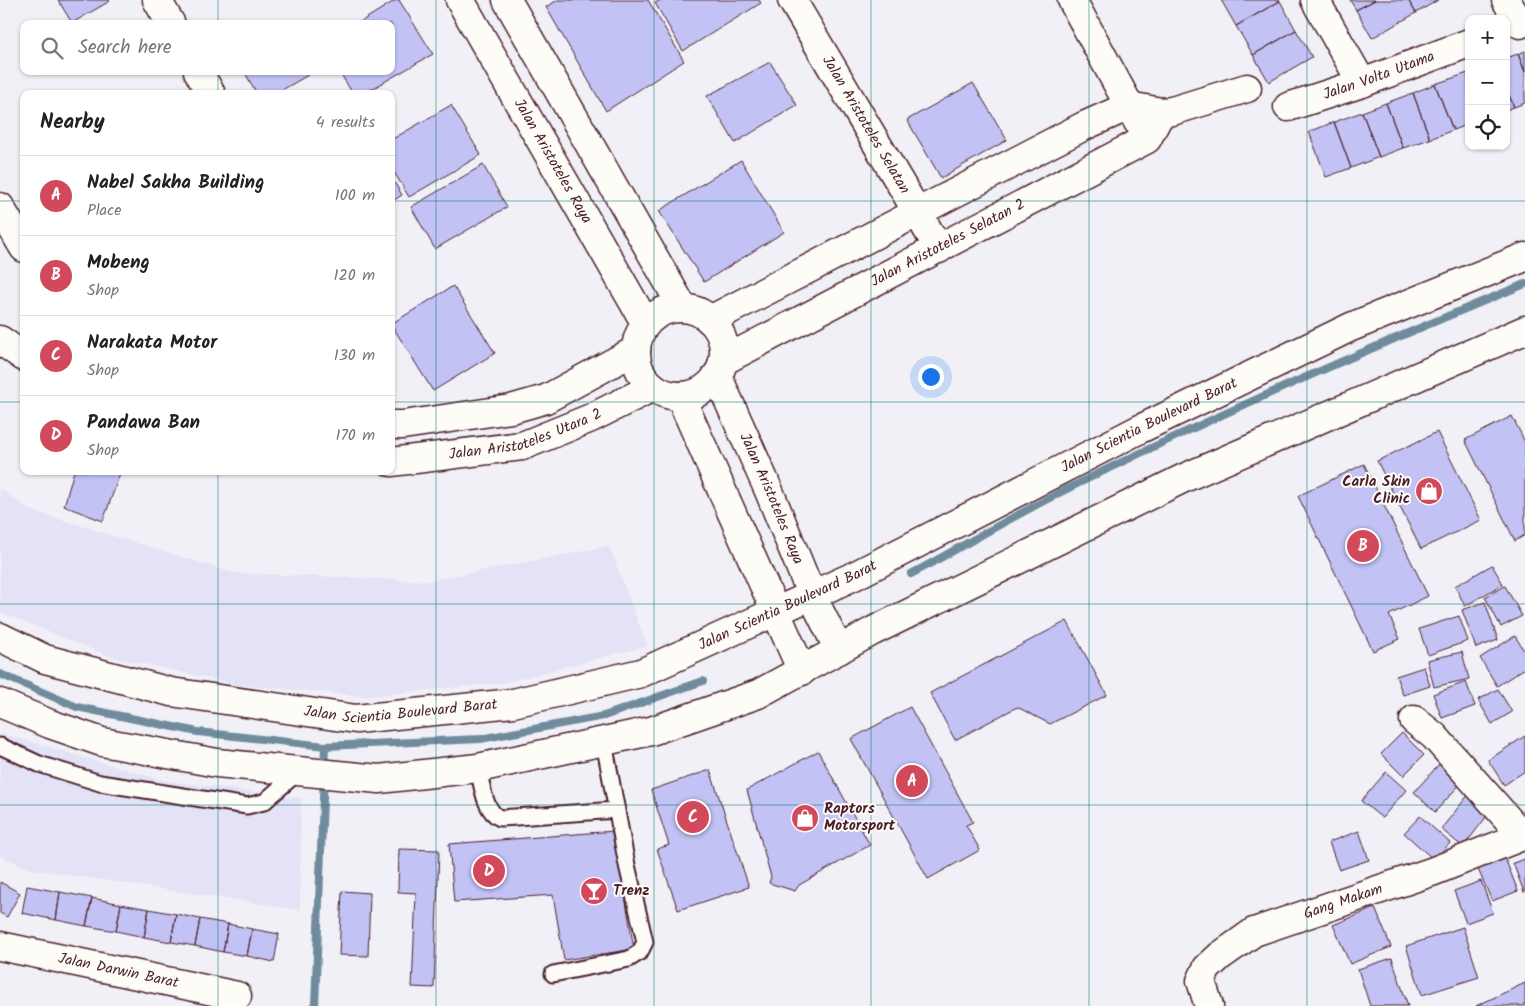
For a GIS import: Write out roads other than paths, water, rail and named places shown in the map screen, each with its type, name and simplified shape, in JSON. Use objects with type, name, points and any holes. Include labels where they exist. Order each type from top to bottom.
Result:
[{"type":"street","points":[[157,0],[169,20]]},
{"type":"street","name":"Jalan Aristoteles Raya","points":[[460,0],[646,324]]},
{"type":"street","name":"Jalan Aristoteles Selatan","points":[[792,0],[938,249]]},
{"type":"street","points":[[1072,0],[1147,139]]},
{"type":"street","points":[[1314,0],[1362,83]]},
{"type":"street","points":[[1506,0],[1517,25]]},
{"type":"street","points":[[474,26],[509,3],[683,308]]},
{"type":"street","name":"Jalan Volta Utama","points":[[1288,107],[1362,83],[1465,44]]},
{"type":"street","points":[[200,75],[209,90]]},
{"type":"street","points":[[720,368],[707,386],[694,394],[680,396],[666,394],[653,387],[643,377],[638,364],[636,350],[639,336],[646,324],[662,312],[683,308],[697,312],[710,320],[1084,126],[1129,106],[1161,112],[1184,108],[1247,88]]},
{"type":"street","points":[[1147,139],[1161,112]]},
{"type":"street","name":"Jalan Aristoteles Selatan 2","points":[[720,368],[938,249],[1147,139]]},
{"type":"street","points":[[0,207],[20,241]]},
{"type":"street","name":"Jalan Scientia Boulevard Barat","points":[[0,637],[45,659],[171,692],[356,719],[513,703],[641,673],[812,596],[1140,429],[1352,327],[1525,257]]},
{"type":"street","name":"Jalan Aristoteles Raya","points":[[710,320],[719,332],[723,346],[720,368],[812,596],[838,650]]},
{"type":"street","points":[[0,702],[50,724],[102,742],[217,763],[302,773],[379,778],[478,768],[651,731],[758,694],[838,650],[1184,478],[1525,330]]},
{"type":"street","points":[[0,340],[20,354]]},
{"type":"street","name":"Jalan Aristoteles Utara 2","points":[[395,418],[511,410],[546,399],[636,350]]},
{"type":"street","name":"Jalan Aristoteles Utara 2","points":[[395,462],[522,446],[591,418],[653,387]]},
{"type":"street","points":[[680,396],[802,670]]},
{"type":"street","points":[[395,418],[423,458]]},
{"type":"street","points":[[1414,720],[1434,736],[1524,836]]},
{"type":"street","name":"Gang Makam","points":[[1209,1006],[1201,981],[1207,968],[1254,932],[1434,871],[1524,836]]},
{"type":"street","name":"Jalan Darwin Barat","points":[[0,946],[237,996]]},
{"type":"lane","points":[[553,974],[629,959],[640,952],[645,942],[604,742]]},
{"type":"lane","points":[[0,746],[39,764],[100,783],[246,806],[264,802],[302,773]]},
{"type":"lane","points":[[478,768],[487,804],[491,812],[500,818],[617,810]]},
{"type":"waterway","points":[[911,574],[1052,496],[1185,432],[1354,356],[1525,284]]},
{"type":"waterway","points":[[0,674],[77,707],[198,732],[325,746],[480,739],[604,716],[703,681]]},
{"type":"waterway","points":[[315,1006],[325,746]]},
{"type":"place","name":"Carla Skin Clinic","points":[[1429,491]]},
{"type":"place","name":"Mobeng","points":[[1363,546]]},
{"type":"place","name":"Nabel Sakha Building","points":[[912,781]]},
{"type":"place","name":"Narakata Motor","points":[[693,817]]},
{"type":"place","name":"Raptors Motorsport","points":[[805,818]]},
{"type":"place","name":"Pandawa Ban","points":[[489,871]]},
{"type":"place","name":"Trenz","points":[[594,891]]}]
